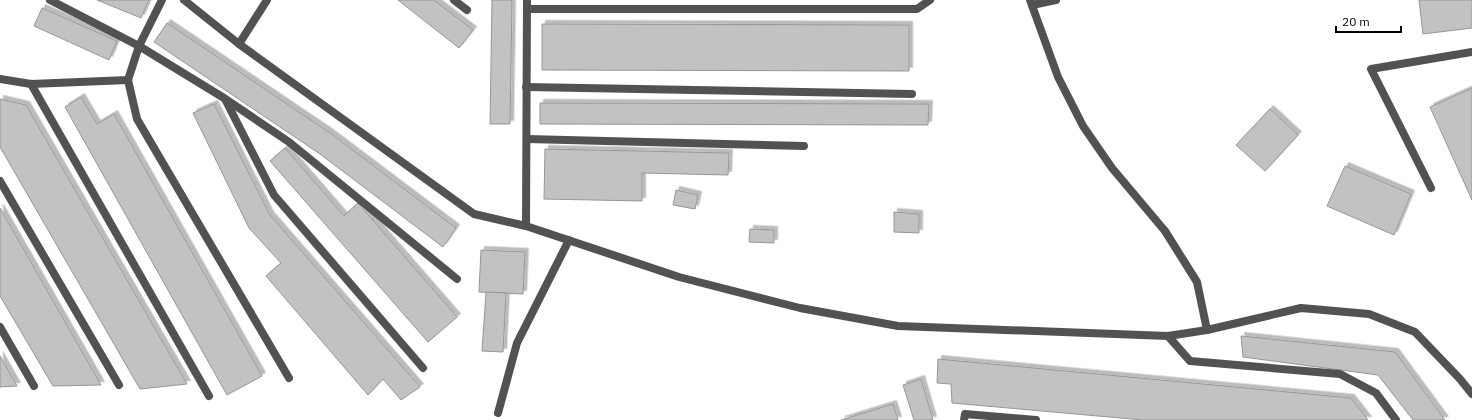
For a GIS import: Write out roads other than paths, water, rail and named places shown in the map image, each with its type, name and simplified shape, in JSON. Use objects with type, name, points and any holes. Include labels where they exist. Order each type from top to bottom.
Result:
[{"type":"lane","points":[[50,0],[140,46],[224,98],[289,142],[457,279]]},
{"type":"lane","points":[[162,0],[140,46],[128,80],[137,119],[289,378]]},
{"type":"lane","points":[[184,0],[238,44],[474,214],[526,226],[678,277],[800,308],[898,326],[1168,336],[1207,330],[1301,308],[1369,314],[1415,332],[1460,379],[1472,394]]},
{"type":"lane","points":[[238,44],[267,0]]},
{"type":"lane","points":[[454,0],[467,10]]},
{"type":"lane","points":[[526,226],[527,0]]},
{"type":"lane","points":[[527,9],[917,9],[930,0]]},
{"type":"lane","points":[[1056,0],[1031,3],[1058,77],[1084,126],[1112,168],[1165,231],[1197,282],[1207,330]]},
{"type":"lane","points":[[1431,188],[1371,69],[1472,52]]},
{"type":"lane","points":[[0,79],[31,84],[128,80]]},
{"type":"lane","points":[[31,84],[209,396]]},
{"type":"lane","points":[[526,87],[912,94]]},
{"type":"lane","points":[[224,98],[274,195],[423,368]]},
{"type":"lane","points":[[527,139],[804,146]]},
{"type":"lane","points":[[0,181],[119,385]]},
{"type":"lane","points":[[498,412],[518,343],[569,240]]},
{"type":"lane","points":[[0,327],[34,386]]},
{"type":"lane","points":[[1168,336],[1190,361],[1340,374],[1376,393],[1396,420]]},
{"type":"lane","points":[[964,420],[965,414],[1036,420]]}]
